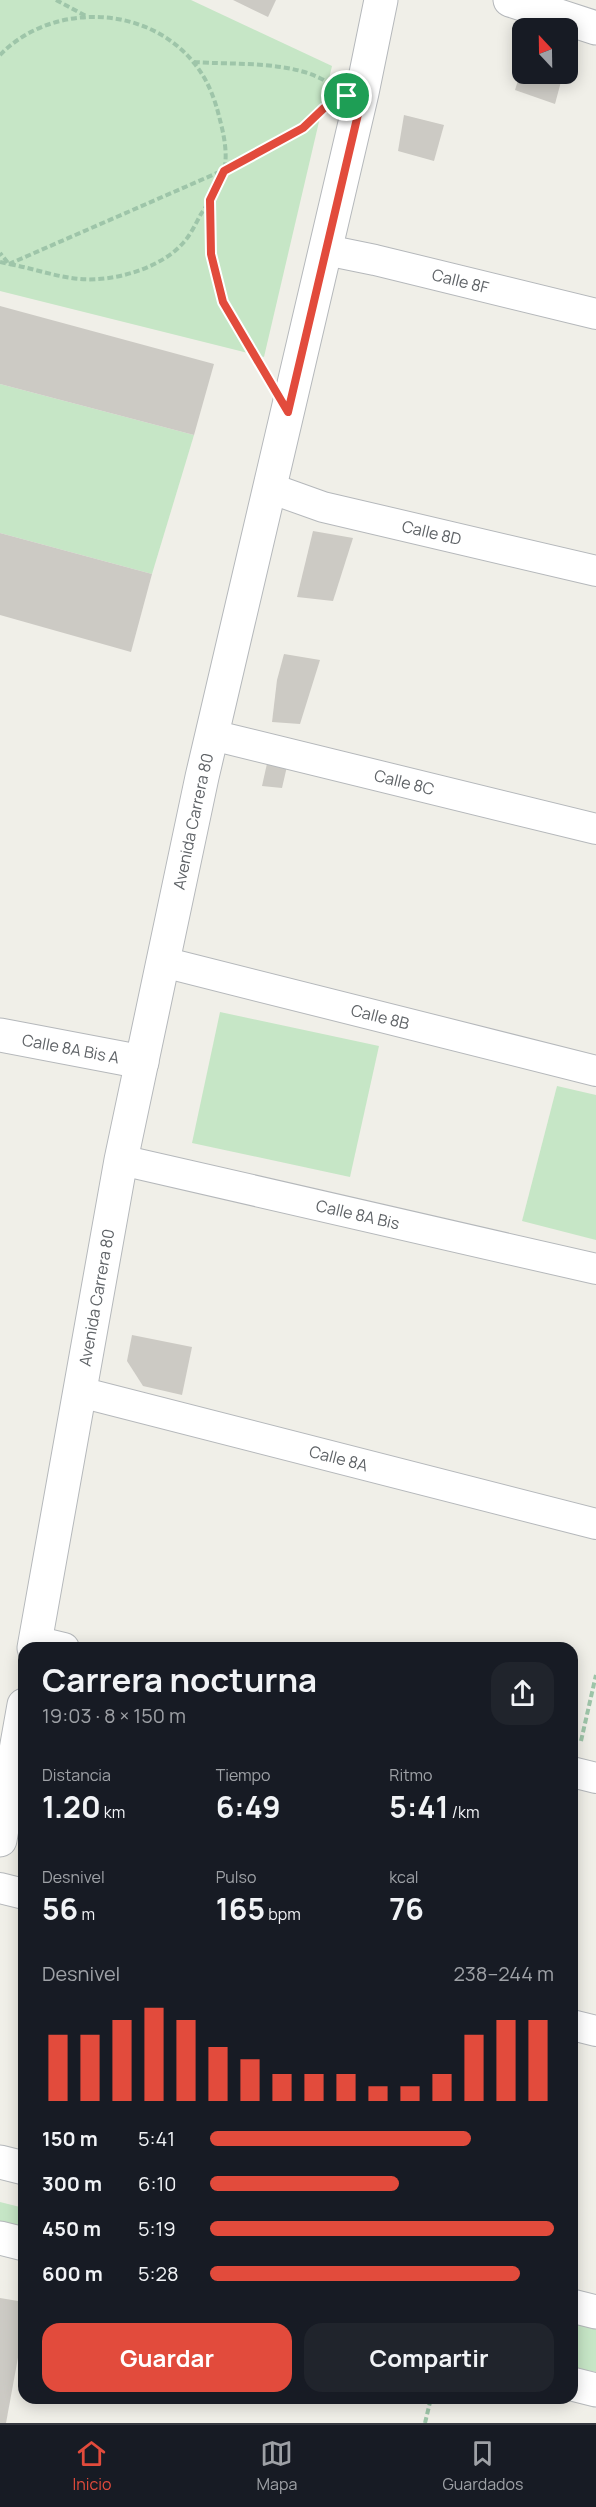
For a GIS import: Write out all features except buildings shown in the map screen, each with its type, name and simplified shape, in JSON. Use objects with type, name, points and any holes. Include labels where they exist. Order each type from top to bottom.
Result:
[{"type":"street","name":"Avenida Carrera 80","points":[[45,1642],[80,1392],[121,1160],[212,735],[326,250],[355,94],[381,0]]},
{"type":"street","points":[[510,0],[596,28]]},
{"type":"street","name":"Calle 8F","points":[[326,250],[596,315]]},
{"type":"street","name":"Calle 8D","points":[[270,488],[323,507],[596,571]]},
{"type":"street","name":"Calle 8C","points":[[212,735],[596,829]]},
{"type":"street","name":"Calle 8B","points":[[163,962],[596,1071]]},
{"type":"street","name":"Calle 8A Bis A","points":[[0,1035],[142,1062]]},
{"type":"street","name":"Calle 8A Bis","points":[[121,1160],[596,1269]]},
{"type":"street","name":"Calle 8A","points":[[80,1392],[596,1524]]},
{"type":"street","points":[[0,1840],[18,1739]]},
{"type":"street","points":[[0,1888],[18,1892]]},
{"type":"street","points":[[578,2026],[596,2031]]},
{"type":"street","points":[[0,2162],[18,2166]]},
{"type":"street","points":[[0,2238],[18,2242]]},
{"type":"street","points":[[578,2308],[596,2312]]},
{"type":"street","points":[[578,2386],[596,2390]]},
{"type":"path","points":[[56,0],[86,16]]},
{"type":"path","points":[[0,55],[11,43],[47,23],[86,16],[135,23],[163,36],[194,62],[214,96],[224,135],[224,171],[210,200],[185,241],[172,253],[154,263],[118,276],[81,279],[0,262]]},
{"type":"path","points":[[194,62],[281,68],[318,75],[355,94]]},
{"type":"path","points":[[9,264],[224,171],[303,128],[324,108],[355,94]]},
{"type":"path","points":[[210,200],[211,254],[223,302],[288,412]]},
{"type":"path","points":[[0,253],[9,264]]},
{"type":"path","points":[[580,1775],[596,1674]]},
{"type":"path","points":[[425,2423],[430,2404]]},
{"type":"green space","points":[[0,0],[191,0],[332,66],[264,357],[0,291]]},
{"type":"green space","points":[[0,384],[194,435],[152,574],[0,533]]},
{"type":"green space","points":[[220,1012],[379,1046],[350,1177],[192,1143]]},
{"type":"green space","points":[[557,1086],[596,1095],[596,1240],[522,1221]]},
{"type":"green space","points":[[0,2202],[18,2206],[18,2234],[0,2229]]},
{"type":"green space","points":[[578,2324],[596,2328],[596,2372],[578,2368]]},
{"type":"route","points":[[363,93],[288,412],[223,302],[211,254],[210,200],[224,171],[303,128],[324,108],[347,96],[363,93]]}]
